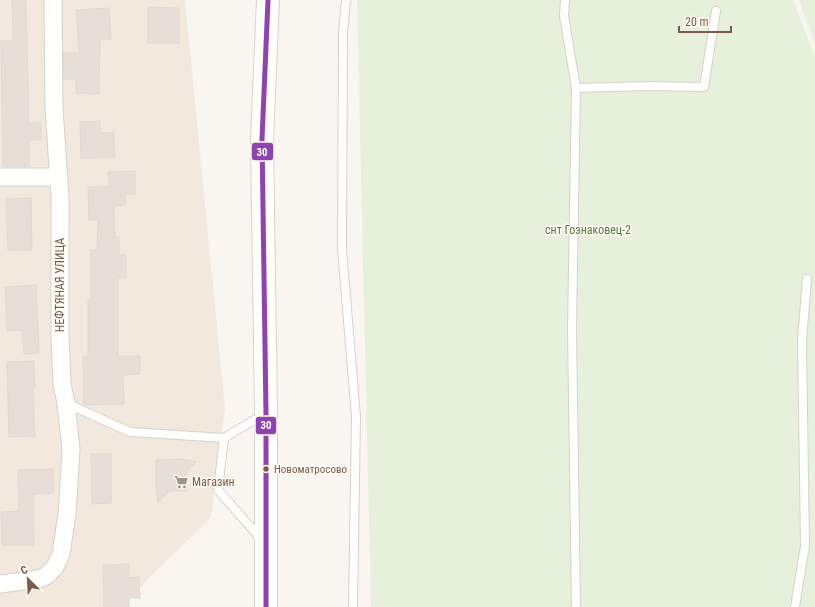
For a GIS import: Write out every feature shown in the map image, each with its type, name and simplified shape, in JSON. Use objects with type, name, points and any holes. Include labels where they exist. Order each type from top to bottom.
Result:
[{"type":"main road","points":[[266,607],[266,413],[262,139],[268,0]]},
{"type":"street","name":"НЕФТЯНАЯ УЛИЦА","points":[[0,584],[39,579],[46,576],[55,567],[61,554],[67,514],[71,449],[66,403],[62,384],[60,335],[60,198],[54,108],[53,0]]},
{"type":"street","points":[[0,178],[59,177]]},
{"type":"lane","points":[[346,0],[343,32],[342,248],[356,416],[353,607]]},
{"type":"lane","points":[[565,0],[564,16],[576,88],[572,328],[576,607]]},
{"type":"lane","points":[[576,88],[649,86],[704,87],[716,11]]},
{"type":"lane","points":[[795,607],[804,546],[802,340],[807,280]]},
{"type":"lane","points":[[66,403],[130,432],[224,438],[266,413]]},
{"type":"lane","points":[[224,438],[218,490],[266,544]]},
{"type":"shaded area","points":[[0,0],[185,0],[225,409],[211,517],[120,607],[0,607]]},
{"type":"green space","name":"снт Гознаковец-2","points":[[357,0],[793,0],[815,58],[815,607],[371,607]]},
{"type":"green space","points":[[799,0],[815,0],[815,44]]},
{"type":"building","points":[[12,0],[26,0],[29,123],[41,123],[41,140],[29,140],[29,166],[3,166],[1,41],[13,41]]},
{"type":"building","points":[[148,7],[179,8],[179,43],[148,43]]},
{"type":"building","points":[[109,8],[111,39],[100,39],[99,94],[76,93],[76,79],[64,79],[63,53],[79,53],[76,10]]},
{"type":"building","points":[[100,121],[100,133],[114,132],[115,157],[81,158],[80,122]]},
{"type":"building","points":[[135,171],[135,194],[125,194],[126,205],[114,206],[115,237],[119,237],[119,255],[126,255],[126,278],[118,277],[118,356],[140,356],[140,374],[123,375],[124,404],[84,405],[83,357],[88,357],[88,300],[91,300],[91,250],[97,250],[98,220],[89,220],[88,187],[109,187],[108,172]]},
{"type":"building","points":[[31,198],[32,250],[8,250],[6,199]]},
{"type":"building","points":[[36,285],[39,353],[24,354],[22,330],[7,331],[5,287]]},
{"type":"building","points":[[34,361],[35,387],[33,387],[35,436],[9,437],[7,362]]},
{"type":"building","points":[[91,454],[111,454],[111,503],[92,504]]},
{"type":"building","points":[[182,459],[196,462],[187,471],[187,491],[170,491],[158,502],[156,488],[156,460]]},
{"type":"building","points":[[53,469],[54,493],[33,494],[34,545],[2,545],[1,512],[19,511],[18,470]]},
{"type":"building","points":[[129,564],[129,578],[139,577],[140,598],[129,598],[129,607],[104,607],[103,565]]},
{"type":"transit line","name":"30","points":[[266,607],[266,413],[262,139],[268,0]]},
{"type":"place","name":"Новоматросово","points":[[266,469]]},
{"type":"place","name":"Магазин","points":[[181,482]]}]
